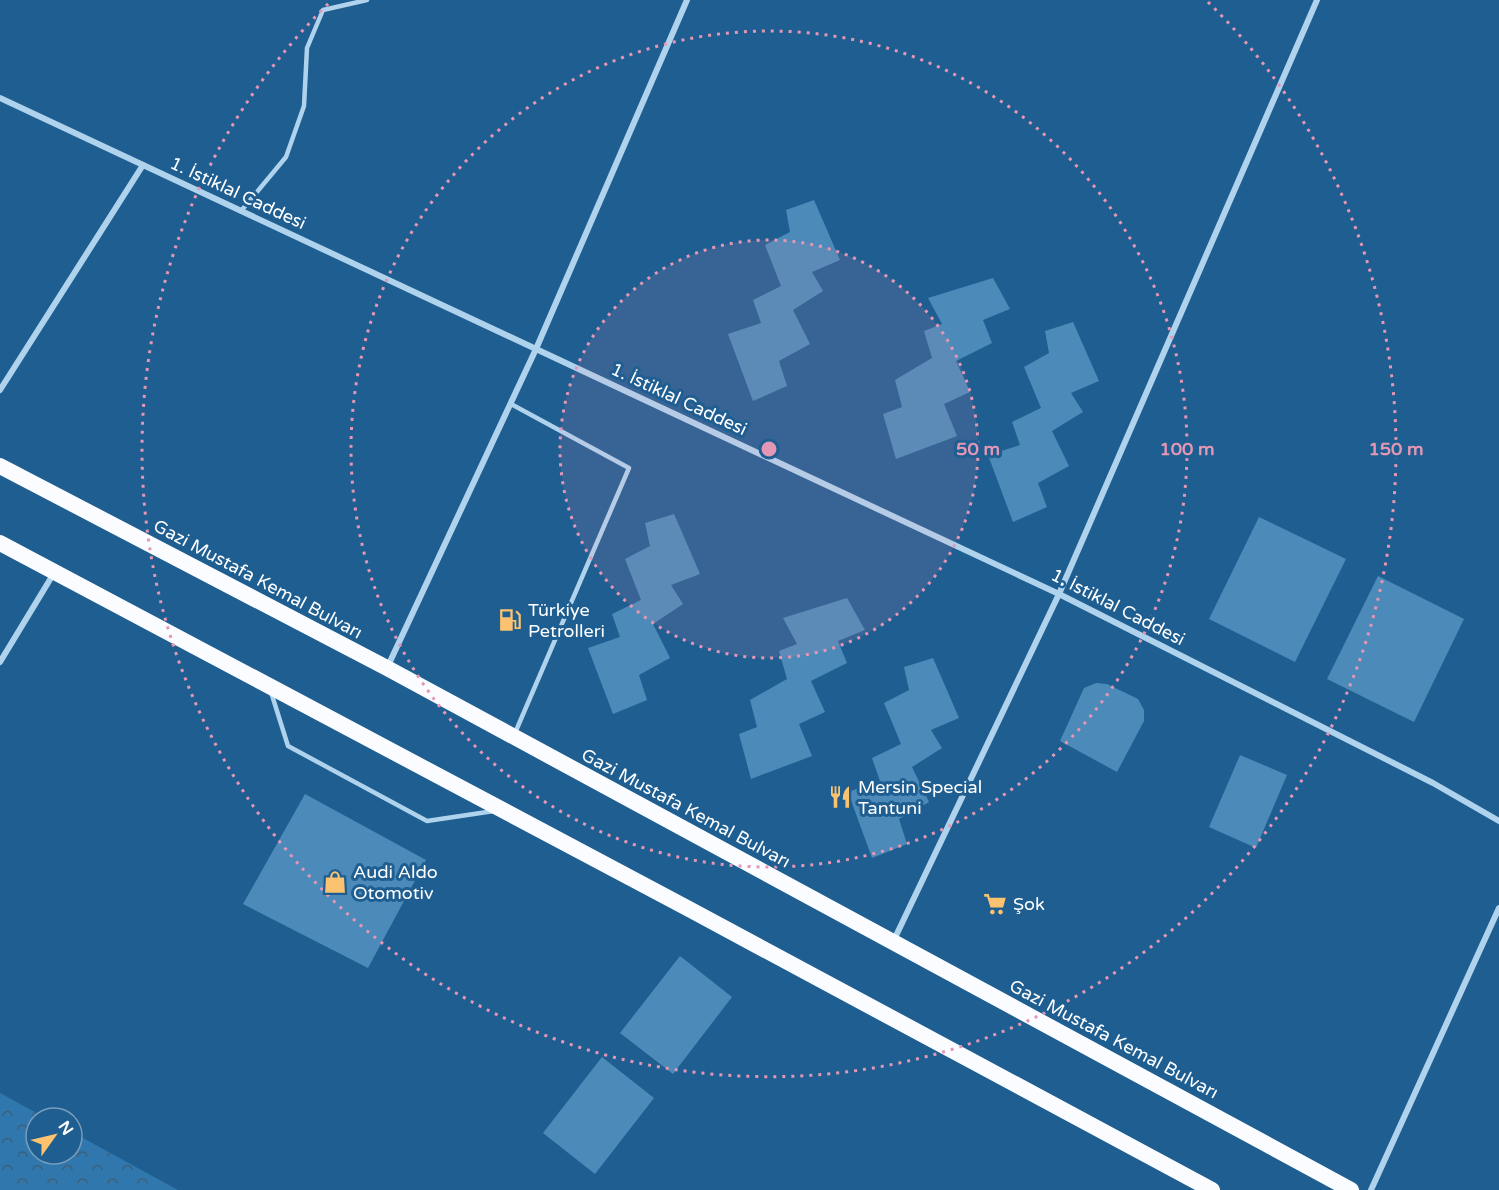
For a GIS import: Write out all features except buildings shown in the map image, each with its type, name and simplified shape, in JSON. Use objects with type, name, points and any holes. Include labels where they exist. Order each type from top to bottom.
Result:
[{"type":"highway","name":"Gazi Mustafa Kemal Bulvarı","points":[[0,466],[387,669],[1351,1190]]},
{"type":"highway","points":[[0,543],[1212,1190]]},
{"type":"street","points":[[387,669],[536,350],[687,0]]},
{"type":"street","points":[[893,942],[1059,594],[1317,0]]},
{"type":"street","name":"1. İstiklal Caddesi","points":[[0,98],[1059,594],[1433,783],[1499,821]]},
{"type":"street","points":[[0,390],[143,165]]},
{"type":"street","points":[[0,662],[54,572]]},
{"type":"street","points":[[1371,1190],[1499,908]]},
{"type":"lane","points":[[241,211],[286,157],[304,106],[307,48],[322,10],[367,0]]},
{"type":"lane","points":[[510,404],[629,468],[513,737]]},
{"type":"lane","points":[[269,686],[288,746],[427,821],[503,810]]},
{"type":"green space","points":[[0,1093],[24,1106],[24,1166],[84,1166],[84,1139],[178,1190],[0,1190]]},
{"type":"place","name":"Türkiye Petrolleri","points":[[510,620]]},
{"type":"place","name":"Mersin Special Tantuni","points":[[840,797]]},
{"type":"place","name":"Audi Aldo Otomotiv","points":[[335,882]]},
{"type":"place","name":"Şok","points":[[995,904]]}]
